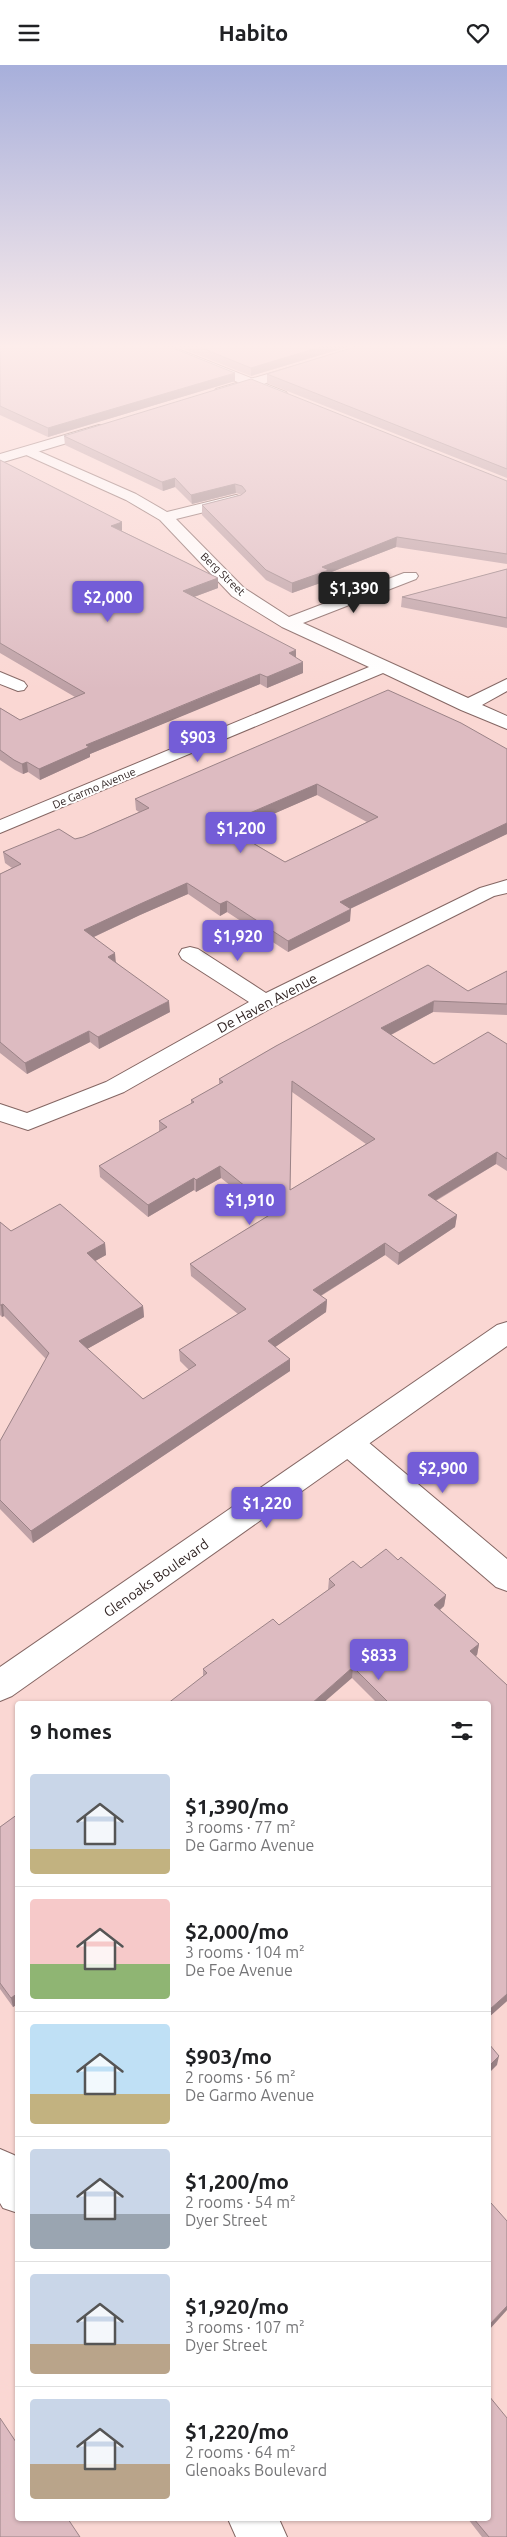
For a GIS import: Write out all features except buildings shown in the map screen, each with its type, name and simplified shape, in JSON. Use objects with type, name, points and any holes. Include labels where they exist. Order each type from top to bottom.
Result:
[{"type":"street","name":"Berg Street","points":[[47,459],[131,497],[165,517],[238,592],[288,623],[507,723]]},
{"type":"street","points":[[165,517],[236,500]]},
{"type":"street","points":[[288,623],[410,575]]},
{"type":"street","name":"De Garmo Avenue","points":[[0,827],[383,667]]},
{"type":"street","points":[[0,677],[18,686]]},
{"type":"street","points":[[467,706],[507,684]]},
{"type":"street","name":"De Haven Avenue","points":[[0,1112],[28,1122],[115,1087],[265,1002],[487,892],[507,886]]},
{"type":"street","points":[[190,954],[265,1002]]},
{"type":"street","name":"Glenoaks Boulevard","points":[[0,1686],[350,1444],[507,1332]]},
{"type":"street","points":[[350,1444],[507,1579]]},
{"type":"street","points":[[0,2169],[15,2189]]},
{"type":"street","points":[[252,2521],[264,2537]]}]
